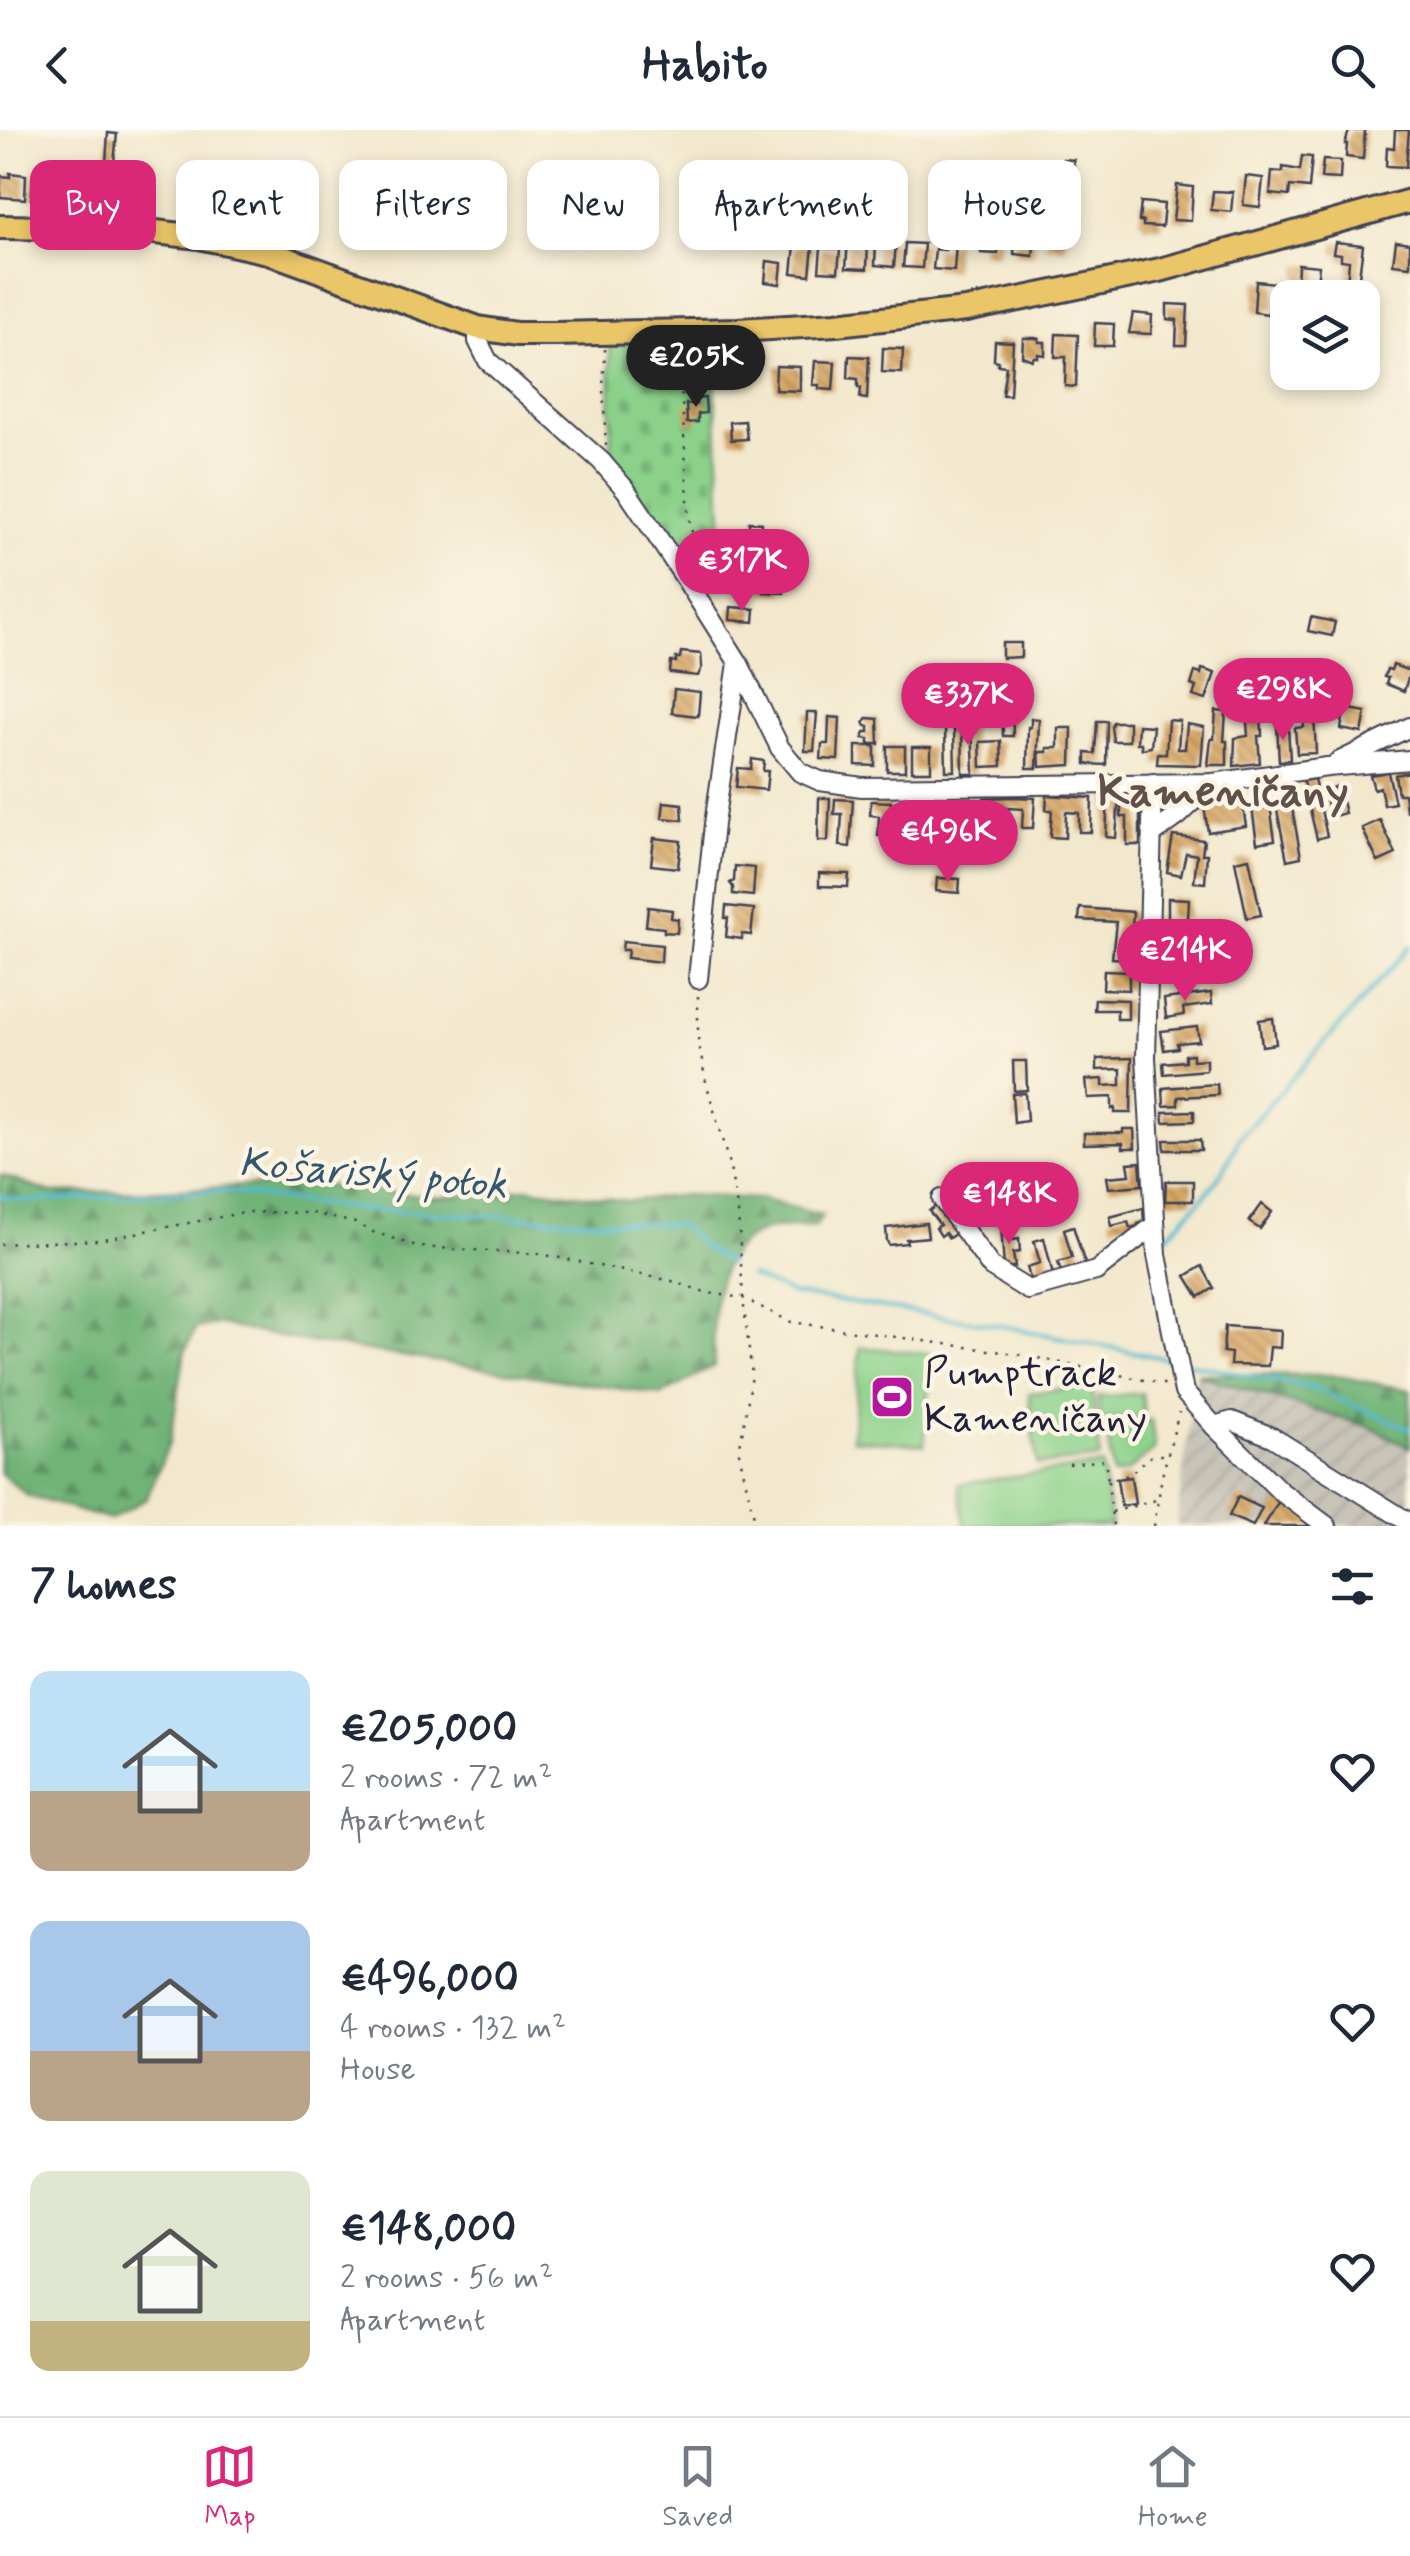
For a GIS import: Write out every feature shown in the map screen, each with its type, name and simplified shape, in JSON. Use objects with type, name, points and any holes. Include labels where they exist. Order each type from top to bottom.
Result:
[{"type":"main road","points":[[0,226],[129,229],[199,237],[268,252],[478,328],[536,334],[738,330],[924,316],[1160,270],[1410,201]]},
{"type":"street","points":[[478,328],[478,340],[488,361],[601,461],[638,507],[738,662],[780,748],[800,772],[820,781],[862,787],[1214,783],[1410,760]]},
{"type":"street","points":[[698,979],[714,824],[738,662]]},
{"type":"street","points":[[1327,767],[1410,727]]},
{"type":"street","points":[[1153,783],[1146,1057],[1157,1254],[1184,1392],[1280,1491],[1327,1526]]},
{"type":"street","points":[[1152,834],[1214,783]]},
{"type":"street","points":[[942,1200],[992,1267],[1028,1290],[1096,1271],[1155,1226]]},
{"type":"street","points":[[1214,1426],[1232,1422],[1272,1437],[1410,1524]]},
{"type":"path","points":[[601,461],[606,448],[606,344]]},
{"type":"path","points":[[679,344],[689,516],[696,560]]},
{"type":"path","points":[[698,979],[698,1038],[738,1212],[752,1376],[739,1452],[756,1526]]},
{"type":"path","points":[[0,1244],[98,1240],[247,1212],[301,1212],[332,1216],[420,1247],[542,1254],[672,1281],[708,1293],[743,1298],[790,1322],[1023,1355],[1164,1384],[1184,1392],[1154,1526]]},
{"type":"path","points":[[1108,1480],[1129,1475],[1148,1457],[1168,1454]]},
{"type":"path","points":[[1070,1464],[1105,1460],[1113,1526]]},
{"type":"path","points":[[1112,1512],[1158,1499]]},
{"type":"shaded area","points":[[1196,1374],[1370,1427],[1410,1447],[1410,1526],[1176,1526]]},
{"type":"green space","points":[[713,343],[725,580],[705,581],[705,593],[617,466],[611,449],[610,344]]},
{"type":"green space","points":[[0,1175],[51,1193],[304,1183],[436,1197],[527,1188],[628,1201],[686,1195],[760,1199],[822,1215],[816,1226],[766,1230],[743,1242],[722,1272],[717,1290],[714,1366],[662,1395],[301,1341],[216,1324],[196,1328],[185,1351],[170,1441],[147,1498],[110,1520],[28,1496],[0,1473]]},
{"type":"green space","name":"Pumptrack Kameničany","points":[[860,1347],[933,1354],[924,1445],[852,1439]]},
{"type":"green space","points":[[1196,1374],[1332,1375],[1410,1390],[1410,1447],[1370,1427]]},
{"type":"green space","points":[[1092,1386],[1100,1458],[1037,1465],[1029,1393]]},
{"type":"green space","points":[[1142,1393],[1144,1416],[1100,1420],[1098,1397]]},
{"type":"green space","points":[[1151,1420],[1155,1449],[1127,1472],[1113,1475],[1106,1427]]},
{"type":"green space","points":[[1102,1465],[1111,1526],[965,1526],[959,1484]]},
{"type":"building","points":[[1365,130],[1363,159],[1346,157],[1349,131]]},
{"type":"building","points":[[1395,130],[1409,130],[1406,167],[1386,166],[1387,147],[1394,148]]},
{"type":"building","points":[[108,133],[117,134],[114,160],[106,160]]},
{"type":"building","points":[[1302,156],[1312,157],[1309,188],[1290,186],[1289,196],[1270,194],[1272,171],[1283,172],[1283,167],[1300,170]]},
{"type":"building","points":[[1323,160],[1341,161],[1340,179],[1321,178]]},
{"type":"building","points":[[10,173],[26,175],[25,199],[0,197],[1,176],[10,177]]},
{"type":"building","points":[[1246,176],[1263,178],[1260,207],[1243,205]]},
{"type":"building","points":[[1177,185],[1193,187],[1191,221],[1173,220]]},
{"type":"building","points":[[1213,191],[1233,192],[1231,212],[1211,210]]},
{"type":"building","points":[[1141,202],[1164,204],[1162,227],[1143,226],[1143,221],[1139,221]]},
{"type":"building","points":[[1396,241],[1410,243],[1410,266],[1393,264]]},
{"type":"building","points":[[1335,242],[1363,245],[1359,280],[1347,280],[1349,261],[1333,253]]},
{"type":"building","points":[[908,243],[924,244],[922,268],[903,267]]},
{"type":"building","points":[[794,250],[813,250],[810,275],[792,273]]},
{"type":"building","points":[[821,250],[840,250],[838,272],[819,271]]},
{"type":"building","points":[[847,250],[868,250],[867,269],[846,268]]},
{"type":"building","points":[[876,250],[895,250],[894,267],[875,265]]},
{"type":"building","points":[[935,250],[956,250],[954,271],[933,269]]},
{"type":"building","points":[[1014,250],[1034,250],[1033,256],[1014,254]]},
{"type":"building","points":[[767,261],[782,263],[780,284],[765,282]]},
{"type":"building","points":[[1298,264],[1319,266],[1317,280],[1297,280]]},
{"type":"building","points":[[1256,281],[1270,282],[1268,314],[1254,312]]},
{"type":"building","points":[[1167,304],[1188,305],[1186,345],[1176,345],[1177,320],[1167,319]]},
{"type":"building","points":[[1133,313],[1152,315],[1151,334],[1129,333]]},
{"type":"building","points":[[1095,323],[1114,324],[1113,346],[1094,346]]},
{"type":"building","points":[[1056,334],[1078,335],[1076,387],[1065,386],[1066,357],[1055,357]]},
{"type":"building","points":[[1023,338],[1045,342],[1045,355],[1038,354],[1032,360],[1022,356]]},
{"type":"building","points":[[995,341],[1013,342],[1010,395],[1002,395],[1006,366],[994,360]]},
{"type":"building","points":[[883,348],[903,349],[902,373],[882,372]]},
{"type":"building","points":[[849,356],[869,357],[867,399],[860,398],[858,379],[848,378]]},
{"type":"building","points":[[815,361],[835,362],[833,390],[813,385]]},
{"type":"building","points":[[776,366],[800,367],[800,391],[775,390]]},
{"type":"building","points":[[705,398],[706,413],[698,414],[698,422],[687,423],[686,404],[696,404],[696,399]]},
{"type":"building","points":[[745,421],[747,439],[731,440],[730,422]]},
{"type":"building","points":[[749,522],[762,523],[761,548],[748,548]]},
{"type":"building","points":[[746,554],[786,556],[788,579],[784,579],[784,593],[764,592],[762,581],[751,581],[755,565],[745,564]]},
{"type":"building","points":[[731,607],[755,609],[754,622],[730,620]]},
{"type":"building","points":[[1311,617],[1335,622],[1332,636],[1308,631]]},
{"type":"building","points":[[1002,643],[1021,643],[1021,657],[1002,658]]},
{"type":"building","points":[[681,652],[701,654],[698,676],[670,673],[671,662],[680,658]]},
{"type":"building","points":[[1393,665],[1410,671],[1404,691],[1386,684],[1388,678],[1384,677]]},
{"type":"building","points":[[1202,669],[1215,673],[1206,700],[1193,696],[1196,687],[1191,685],[1195,672],[1201,674]]},
{"type":"building","points":[[674,689],[700,692],[698,716],[672,713]]},
{"type":"building","points":[[1012,702],[1013,736],[1003,736],[1002,703]]},
{"type":"building","points":[[1345,708],[1366,712],[1362,733],[1341,729]]},
{"type":"building","points":[[1246,709],[1261,709],[1260,763],[1234,766],[1235,738],[1248,736]]},
{"type":"building","points":[[1216,711],[1226,712],[1227,765],[1208,765]]},
{"type":"building","points":[[807,713],[817,713],[814,751],[805,751]]},
{"type":"building","points":[[1303,713],[1314,713],[1316,753],[1297,754],[1295,728],[1304,727]]},
{"type":"building","points":[[829,717],[840,718],[838,760],[821,759],[822,744],[828,744]]},
{"type":"building","points":[[867,718],[878,719],[879,744],[869,744],[869,739],[863,738],[869,732],[864,722]]},
{"type":"building","points":[[1031,718],[1039,719],[1037,768],[1027,768]]},
{"type":"building","points":[[1168,720],[1180,721],[1178,749],[1185,749],[1187,724],[1204,727],[1201,765],[1157,764],[1158,753],[1166,754]]},
{"type":"building","points":[[1097,721],[1107,721],[1106,765],[1086,764],[1086,753],[1095,754]]},
{"type":"building","points":[[962,722],[972,722],[974,774],[963,774]]},
{"type":"building","points":[[1113,722],[1129,722],[1129,741],[1113,741]]},
{"type":"building","points":[[1138,725],[1153,726],[1151,747],[1142,749],[1141,743],[1137,743]]},
{"type":"building","points":[[1277,726],[1288,726],[1290,760],[1279,761]]},
{"type":"building","points":[[945,728],[954,728],[955,771],[946,771]]},
{"type":"building","points":[[1058,728],[1072,728],[1071,765],[1040,767],[1039,752],[1058,748]]},
{"type":"building","points":[[1001,741],[1002,766],[981,767],[980,742]]},
{"type":"building","points":[[856,746],[875,746],[875,766],[856,765]]},
{"type":"building","points":[[887,746],[905,746],[905,771],[887,771]]},
{"type":"building","points":[[912,747],[931,747],[931,771],[912,771]]},
{"type":"building","points":[[752,759],[764,761],[763,771],[768,771],[766,790],[736,787],[738,768],[751,769]]},
{"type":"building","points":[[1388,772],[1395,803],[1384,805],[1380,787],[1374,789],[1370,775]]},
{"type":"building","points":[[1410,772],[1410,811],[1406,811],[1404,794],[1398,794],[1395,775]]},
{"type":"building","points":[[1314,779],[1327,836],[1317,839],[1303,781]]},
{"type":"building","points":[[1338,786],[1345,813],[1331,817],[1324,790]]},
{"type":"building","points":[[1108,794],[1119,795],[1116,838],[1106,837]]},
{"type":"building","points":[[1047,795],[1092,798],[1091,832],[1079,832],[1079,813],[1066,812],[1065,838],[1050,837],[1052,810],[1046,810]]},
{"type":"building","points":[[819,798],[830,798],[828,841],[818,841]]},
{"type":"building","points":[[984,798],[1035,798],[1033,828],[1022,828],[1023,809],[1008,808],[1009,829],[995,829],[995,814],[992,809],[985,809]]},
{"type":"building","points":[[835,799],[853,800],[850,847],[840,846],[842,814],[834,814]]},
{"type":"building","points":[[972,799],[982,800],[980,832],[970,831]]},
{"type":"building","points":[[900,800],[928,802],[927,818],[934,818],[933,832],[916,832],[917,811],[899,811]]},
{"type":"building","points":[[958,800],[959,838],[948,838],[948,812],[930,812],[930,801]]},
{"type":"building","points":[[1242,800],[1246,826],[1208,832],[1204,806]]},
{"type":"building","points":[[871,801],[891,802],[889,836],[878,836],[879,816],[870,815]]},
{"type":"building","points":[[1121,801],[1140,802],[1140,845],[1127,845],[1127,817],[1121,817]]},
{"type":"building","points":[[664,802],[682,804],[683,820],[662,818]]},
{"type":"building","points":[[1291,802],[1301,857],[1287,860],[1276,805]]},
{"type":"building","points":[[1270,805],[1275,840],[1257,843],[1252,808]]},
{"type":"building","points":[[1380,820],[1396,854],[1378,862],[1362,828]]},
{"type":"building","points":[[1173,836],[1204,840],[1205,883],[1194,882],[1197,855],[1186,853],[1181,875],[1167,872]]},
{"type":"building","points":[[654,838],[681,841],[678,868],[651,865]]},
{"type":"building","points":[[1249,858],[1261,915],[1247,918],[1235,861]]},
{"type":"building","points":[[735,866],[755,868],[753,896],[733,894],[730,883],[734,881]]},
{"type":"building","points":[[819,873],[849,874],[848,887],[819,886]]},
{"type":"building","points":[[937,878],[960,879],[959,893],[936,891]]},
{"type":"building","points":[[1168,898],[1189,899],[1188,919],[1168,918]]},
{"type":"building","points":[[726,906],[754,909],[751,935],[742,934],[742,939],[726,937]]},
{"type":"building","points":[[648,907],[672,910],[671,918],[678,919],[677,933],[646,926]]},
{"type":"building","points":[[1080,908],[1133,912],[1130,959],[1112,958],[1116,922],[1079,920]]},
{"type":"building","points":[[1195,930],[1197,950],[1171,953],[1169,933]]},
{"type":"building","points":[[623,941],[662,945],[661,962],[627,958],[628,950],[622,950]]},
{"type":"building","points":[[1194,961],[1196,972],[1183,974],[1186,984],[1174,985],[1170,966]]},
{"type":"building","points":[[1104,970],[1129,971],[1129,990],[1103,989]]},
{"type":"building","points":[[1211,993],[1212,1004],[1183,1008],[1184,1015],[1166,1018],[1164,999]]},
{"type":"building","points":[[1095,999],[1128,1000],[1128,1019],[1117,1019],[1117,1010],[1094,1010]]},
{"type":"building","points":[[1273,1018],[1276,1044],[1262,1046],[1259,1020]]},
{"type":"building","points":[[1197,1027],[1199,1041],[1177,1043],[1178,1048],[1164,1050],[1161,1031]]},
{"type":"building","points":[[1193,1054],[1193,1060],[1206,1059],[1206,1070],[1164,1074],[1163,1063],[1185,1061],[1185,1055]]},
{"type":"building","points":[[1132,1058],[1131,1113],[1115,1113],[1112,1097],[1088,1098],[1086,1080],[1103,1079],[1103,1086],[1121,1085],[1121,1069],[1097,1070],[1097,1059]]},
{"type":"building","points":[[1013,1061],[1026,1061],[1027,1090],[1014,1091]]},
{"type":"building","points":[[1217,1084],[1218,1095],[1178,1097],[1178,1105],[1164,1106],[1163,1088]]},
{"type":"building","points":[[1025,1093],[1027,1121],[1014,1123],[1012,1094]]},
{"type":"building","points":[[1194,1111],[1194,1121],[1164,1122],[1163,1112]]},
{"type":"building","points":[[1123,1129],[1134,1129],[1135,1148],[1123,1148],[1123,1143],[1084,1144],[1084,1133],[1123,1133]]},
{"type":"building","points":[[1164,1140],[1200,1140],[1201,1150],[1165,1150]]},
{"type":"building","points":[[1140,1162],[1142,1185],[1109,1188],[1107,1177],[1130,1175],[1128,1163]]},
{"type":"building","points":[[1166,1181],[1193,1181],[1193,1201],[1165,1201]]},
{"type":"building","points":[[938,1204],[958,1232],[949,1238],[945,1233],[941,1236],[936,1228],[940,1225],[929,1211]]},
{"type":"building","points":[[1262,1204],[1272,1212],[1260,1229],[1249,1222]]},
{"type":"building","points":[[1143,1208],[1144,1222],[1138,1226],[1130,1228],[1128,1222],[1112,1226],[1110,1217]]},
{"type":"building","points":[[926,1223],[928,1237],[889,1245],[886,1228]]},
{"type":"building","points":[[1010,1225],[1012,1240],[1019,1239],[1020,1252],[1013,1253],[1015,1267],[1004,1267],[1001,1226]]},
{"type":"building","points":[[1073,1226],[1085,1264],[1061,1272],[1058,1262],[1072,1258],[1064,1229]]},
{"type":"building","points":[[1044,1238],[1053,1275],[1031,1282],[1027,1267],[1040,1263],[1034,1241]]},
{"type":"building","points":[[1202,1266],[1214,1288],[1199,1297],[1186,1276]]},
{"type":"building","points":[[1225,1326],[1281,1330],[1280,1348],[1270,1347],[1268,1366],[1230,1365],[1231,1353],[1223,1352]]},
{"type":"building","points":[[1131,1477],[1135,1504],[1121,1506],[1117,1479]]},
{"type":"building","points":[[1238,1497],[1262,1508],[1253,1526],[1229,1516]]},
{"type":"building","points":[[1280,1499],[1325,1526],[1264,1526]]},
{"type":"waterway","points":[[1166,1236],[1217,1179],[1239,1138],[1410,947]]},
{"type":"waterway","name":"Košariský potok","points":[[0,1196],[28,1201],[218,1191],[358,1209],[679,1225],[729,1263]]},
{"type":"waterway","name":"Košariský potok","points":[[750,1276],[792,1294],[998,1325],[1173,1360]]},
{"type":"waterway","name":"Košariský potok","points":[[1188,1363],[1313,1388],[1410,1429]]},
{"type":"place","name":"Pumptrack Kameničany","points":[[892,1397]]},
{"type":"district","name":"Kameničany","points":[[1223,792]]}]
